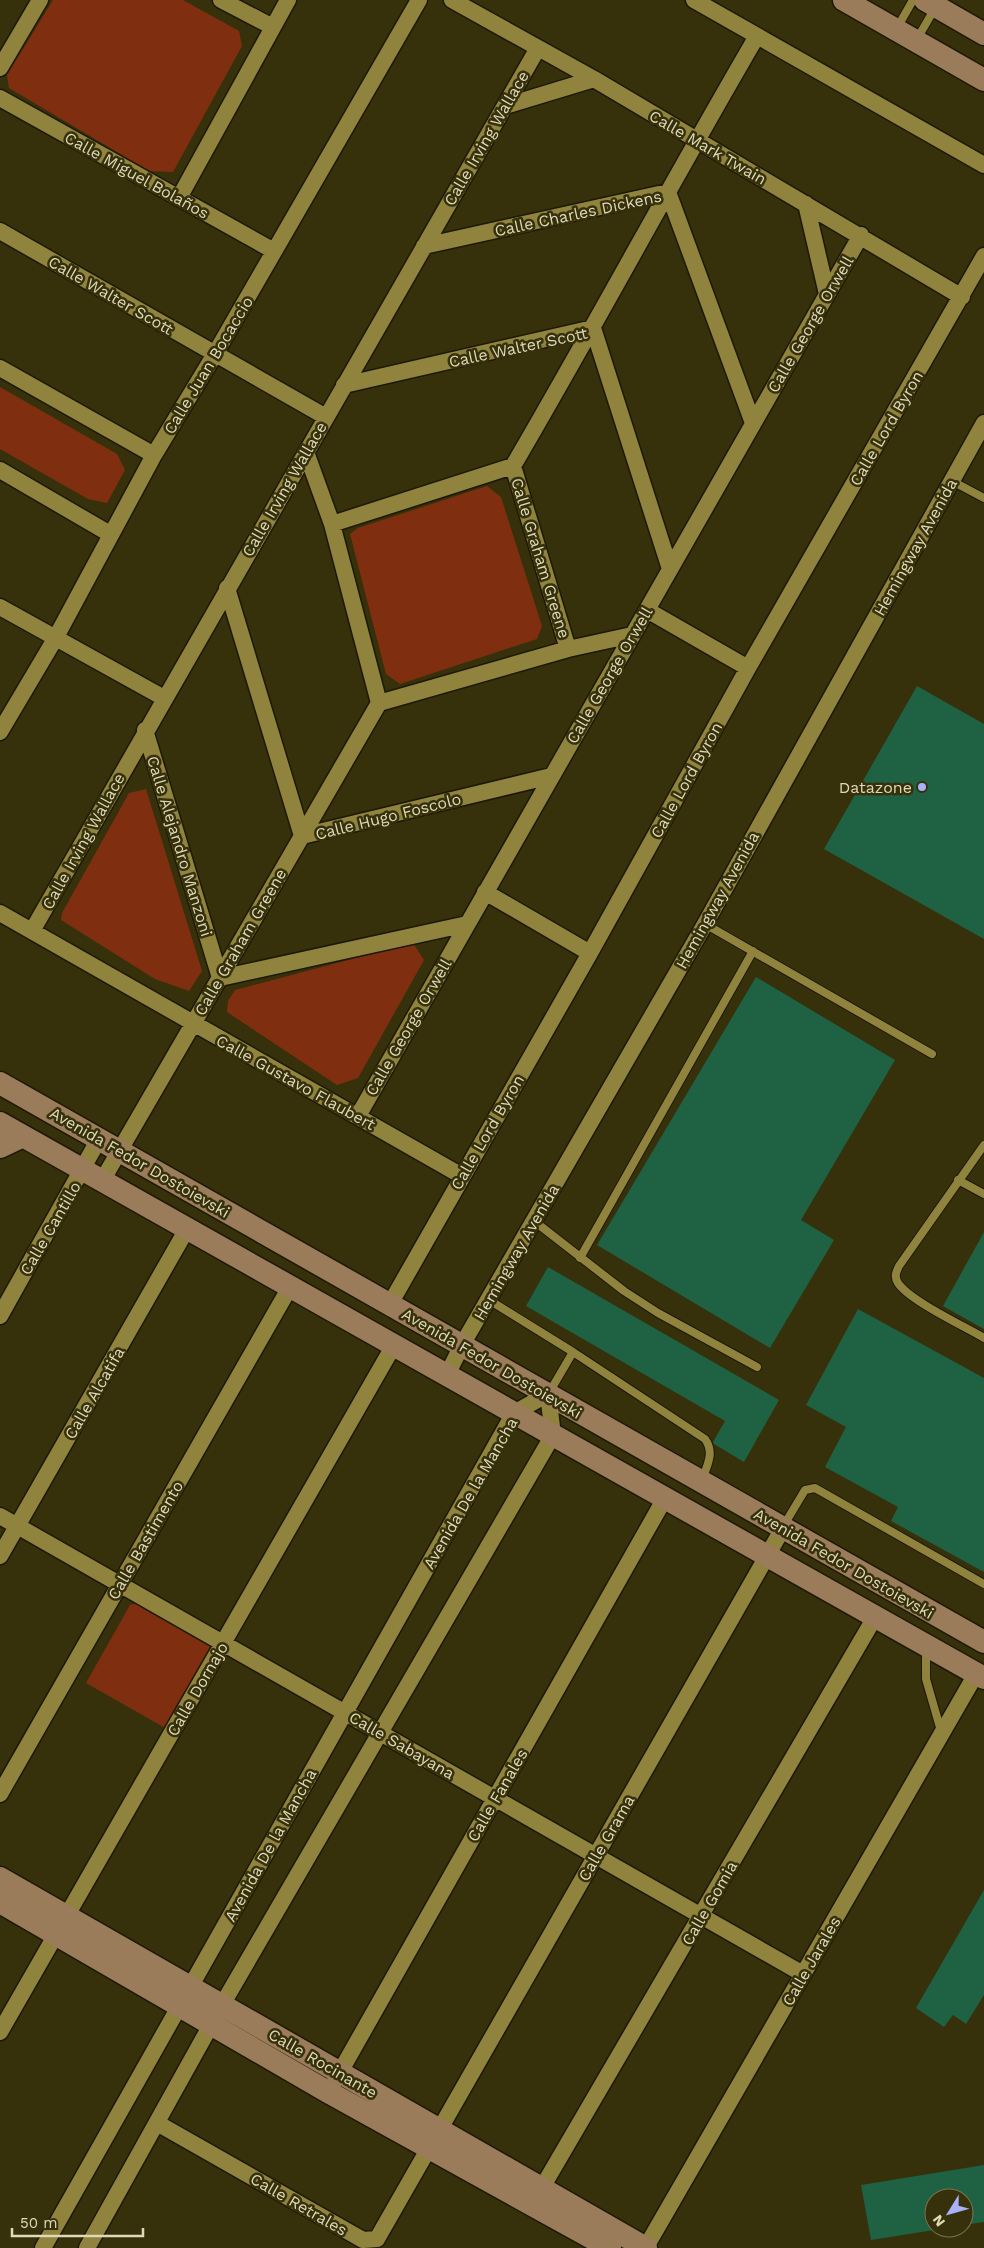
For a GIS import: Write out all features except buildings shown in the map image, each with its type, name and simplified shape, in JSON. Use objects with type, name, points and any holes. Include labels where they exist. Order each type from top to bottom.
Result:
[{"type":"main road","points":[[844,0],[984,80]]},
{"type":"main road","points":[[934,2],[984,34]]},
{"type":"main road","name":"Avenida Fedor Dostoievski","points":[[0,1083],[984,1642]]},
{"type":"main road","name":"Avenida Fedor Dostoievski","points":[[0,1123],[980,1676]]},
{"type":"main road","points":[[0,1147],[23,1136]]},
{"type":"main road","name":"Calle Rocinante","points":[[0,1878],[61,1926]]},
{"type":"main road","name":"Calle Rocinante","points":[[0,1902],[61,1926],[185,1996],[222,2005],[334,2082]]},
{"type":"main road","name":"Calle Rocinante","points":[[185,1996],[211,2025],[334,2082],[537,2197],[646,2248]]},
{"type":"main road","name":"Calle Rocinante","points":[[537,2197],[610,2248]]},
{"type":"street","points":[[0,68],[40,0]]},
{"type":"street","points":[[221,0],[273,27]]},
{"type":"street","points":[[179,198],[288,0]]},
{"type":"street","name":"Calle Juan Bocaccio","points":[[0,732],[55,639],[154,455],[215,354],[419,0]]},
{"type":"street","name":"Calle Mark Twain","points":[[452,0],[594,79],[962,296]]},
{"type":"street","points":[[694,0],[984,164]]},
{"type":"street","name":"Calle Graham Greene","points":[[332,524],[513,466],[593,328],[696,140],[758,36]]},
{"type":"street","name":"Calle Irving Wallace","points":[[32,931],[145,730],[538,48]]},
{"type":"street","points":[[505,106],[594,79]]},
{"type":"street","name":"Calle Miguel Bolaños","points":[[0,98],[274,251]]},
{"type":"street","name":"Calle Charles Dickens","points":[[424,246],[668,192],[753,423]]},
{"type":"street","points":[[806,204],[828,294]]},
{"type":"street","name":"Calle Walter Scott","points":[[0,231],[326,417]]},
{"type":"street","name":"Calle George Orwell","points":[[358,1116],[861,235]]},
{"type":"street","name":"Calle Lord Byron","points":[[390,1304],[590,953],[748,668],[984,256]]},
{"type":"street","name":"Calle Walter Scott","points":[[344,385],[593,328],[670,569]]},
{"type":"street","points":[[0,368],[154,455]]},
{"type":"street","name":"Hemingway Avenida","points":[[447,1375],[462,1345],[705,924],[984,423]]},
{"type":"street","points":[[306,452],[332,524],[379,703]]},
{"type":"street","name":"Calle Graham Greene","points":[[513,466],[568,649]]},
{"type":"street","points":[[0,470],[110,534]]},
{"type":"street","name":"Calle Hugo Foscolo","points":[[228,588],[302,836],[551,776]]},
{"type":"street","points":[[0,607],[164,698]]},
{"type":"street","points":[[646,610],[748,668]]},
{"type":"street","name":"Calle Graham Greene","points":[[92,1175],[119,1151],[379,703],[568,649],[632,635]]},
{"type":"street","name":"Calle Alejandro Manzoni","points":[[145,730],[220,978]]},
{"type":"street","points":[[485,892],[590,953]]},
{"type":"street","name":"Calle Gustavo Flaubert","points":[[0,913],[462,1176]]},
{"type":"street","points":[[220,978],[467,924]]},
{"type":"street","name":"Calle Cantillo","points":[[0,1316],[92,1175],[99,1139]]},
{"type":"street","name":"Calle Alcatifa","points":[[0,1556],[187,1229]]},
{"type":"street","name":"Calle Bastimento","points":[[0,1794],[290,1287]]},
{"type":"street","name":"Calle Dornajo","points":[[0,2032],[394,1345]]},
{"type":"street","points":[[87,2248],[222,2005],[553,1435],[548,1394]]},
{"type":"street","name":"Avenida De la Mancha","points":[[42,2248],[514,1413],[548,1394]]},
{"type":"street","name":"Calle Fanales","points":[[334,2082],[665,1498]]},
{"type":"street","name":"Calle Sabayana","points":[[0,1516],[803,1974]]},
{"type":"street","name":"Calle Grama","points":[[435,2139],[783,1528]]},
{"type":"street","name":"Calle Gomia","points":[[537,2197],[875,1617]]},
{"type":"street","name":"Calle Jarales","points":[[646,2248],[941,1733],[980,1676]]},
{"type":"street","name":"Calle Retrales","points":[[156,2122],[362,2240],[370,2241],[377,2239],[381,2234],[435,2139]]},
{"type":"lane","points":[[896,29],[913,0]]},
{"type":"lane","points":[[916,41],[934,2]]},
{"type":"lane","points":[[952,481],[984,498]]},
{"type":"lane","points":[[705,924],[932,1054]]},
{"type":"lane","points":[[580,1258],[753,951]]},
{"type":"lane","points":[[984,1145],[896,1272],[896,1278],[907,1292],[984,1338]]},
{"type":"lane","points":[[958,1180],[984,1194]]},
{"type":"lane","points":[[534,1221],[604,1278],[658,1313],[757,1366]]},
{"type":"lane","points":[[489,1300],[573,1352],[705,1439],[711,1453],[701,1481]]},
{"type":"lane","points":[[548,1394],[573,1352]]},
{"type":"lane","points":[[783,1528],[805,1490],[815,1488],[984,1584]]},
{"type":"lane","points":[[926,1646],[926,1679],[941,1733]]},
{"type":"shaded area","points":[[53,0],[183,0],[239,31],[242,46],[173,172],[149,171],[9,88],[7,75]]},
{"type":"shaded area","points":[[0,387],[117,454],[125,470],[107,503],[88,499],[0,449]]},
{"type":"shaded area","points":[[487,486],[501,497],[542,626],[537,639],[400,684],[386,674],[350,534],[358,528]]},
{"type":"shaded area","points":[[146,789],[202,971],[189,991],[155,979],[61,920],[62,913],[129,793]]},
{"type":"shaded area","points":[[413,943],[424,960],[358,1078],[337,1085],[227,1012],[228,1001],[235,990]]},
{"type":"shaded area","points":[[139,1603],[209,1644],[212,1651],[167,1729],[86,1683],[130,1605]]},
{"type":"place","name":"Datazone","points":[[922,787]]}]
